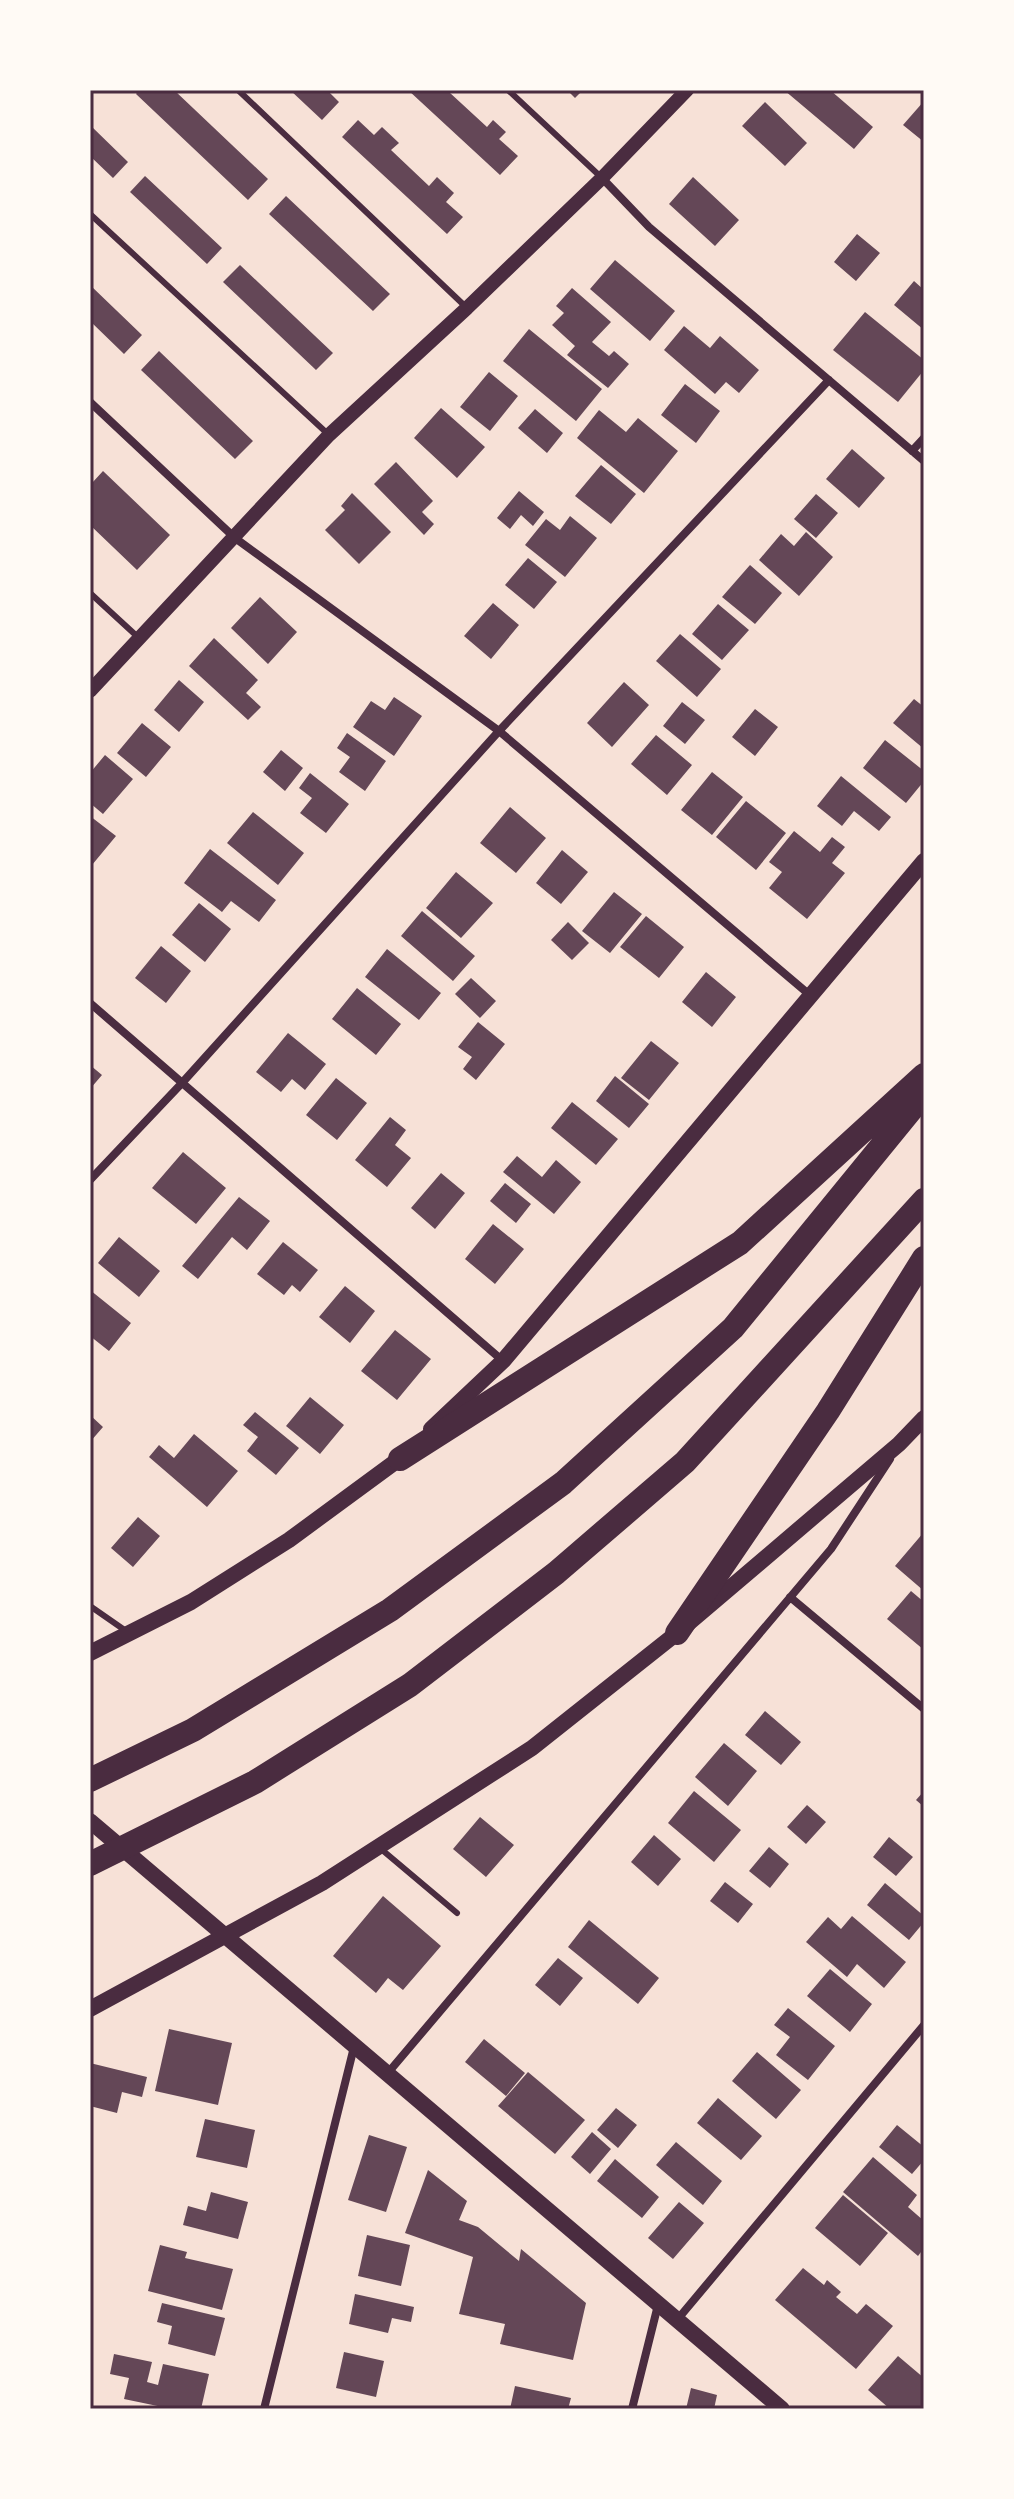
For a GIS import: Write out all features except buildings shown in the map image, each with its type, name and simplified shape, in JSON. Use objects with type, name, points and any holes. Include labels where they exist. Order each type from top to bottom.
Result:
[{"type":"highway","points":[[400,1459],[740,1243],[924,1075]]},
{"type":"highway","points":[[90,1780],[193,1730],[390,1610],[563,1483],[733,1328],[924,1094]]},
{"type":"highway","points":[[90,1864],[255,1782],[410,1685],[556,1573],[685,1462],[924,1200]]},
{"type":"highway","points":[[677,1633],[828,1411],[924,1258]]},
{"type":"main road","points":[[90,1653],[191,1602],[289,1540],[400,1459],[503,1361],[924,861]]},
{"type":"main road","points":[[90,2009],[322,1883],[532,1748],[677,1633],[899,1444],[924,1418]]},
{"type":"main road","points":[[90,1821],[782,2409]]},
{"type":"street","points":[[90,691],[329,435],[602,178],[687,90]]},
{"type":"street","points":[[602,178],[649,227],[924,461]]},
{"type":"street","points":[[90,1180],[182,1083],[499,731],[829,380]]},
{"type":"street","points":[[90,402],[235,538],[499,731],[812,996]]},
{"type":"street","points":[[912,451],[924,438]]},
{"type":"street","points":[[90,1003],[503,1361]]},
{"type":"street","points":[[387,2074],[831,1549],[899,1444]]},
{"type":"street","points":[[790,1597],[924,1709]]},
{"type":"street","points":[[677,2320],[924,2025]]},
{"type":"street","points":[[264,2409],[354,2047]]},
{"type":"street","points":[[632,2409],[658,2304]]},
{"type":"lane","points":[[238,90],[467,308]]},
{"type":"lane","points":[[508,90],[602,178]]},
{"type":"lane","points":[[90,214],[329,435]]},
{"type":"lane","points":[[90,593],[140,639]]},
{"type":"lane","points":[[90,1606],[129,1633]]},
{"type":"lane","points":[[378,1847],[457,1913]]}]
